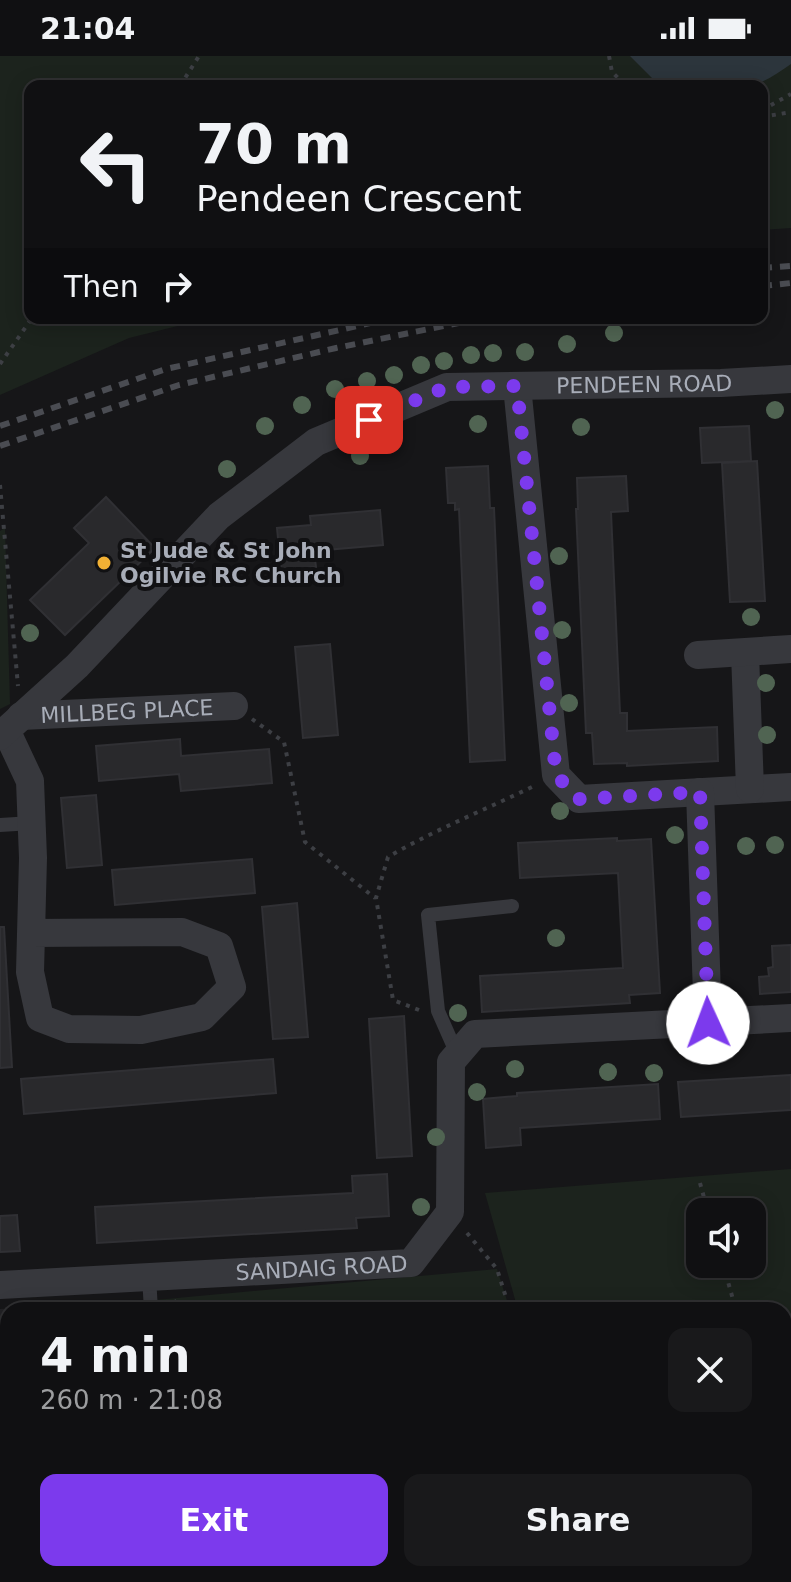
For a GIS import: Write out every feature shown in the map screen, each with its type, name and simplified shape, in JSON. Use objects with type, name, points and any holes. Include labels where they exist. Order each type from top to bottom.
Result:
[{"type":"street","name":"PENDEEN ROAD","points":[[9,728],[77,666],[219,516],[316,442],[447,387],[791,379]]},
{"type":"street","points":[[517,386],[556,775],[579,799],[791,787]]},
{"type":"street","points":[[698,655],[791,649]]},
{"type":"street","points":[[745,653],[750,789]]},
{"type":"street","name":"MILLBEG PLACE","points":[[9,728],[234,706]]},
{"type":"street","points":[[9,728],[30,781],[30,972],[40,1018],[69,1029],[141,1030],[202,1017],[232,987],[219,946],[182,932],[31,933]]},
{"type":"street","points":[[700,792],[708,1023]]},
{"type":"street","points":[[450,1212],[451,1062],[475,1034],[791,1018]]},
{"type":"street","name":"SANDAIG ROAD","points":[[0,1285],[411,1263],[450,1212]]},
{"type":"lane","points":[[0,825],[32,823]]},
{"type":"lane","points":[[457,1054],[438,1011],[428,915],[512,906]]},
{"type":"lane","points":[[149,1277],[151,1302]]},
{"type":"path","points":[[184,80],[199,56]]},
{"type":"path","points":[[609,56],[612,72],[620,80]]},
{"type":"path","points":[[768,110],[791,94]]},
{"type":"path","points":[[768,113],[791,112]]},
{"type":"path","points":[[0,364],[28,324]]},
{"type":"path","points":[[0,485],[9,728]]},
{"type":"path","points":[[234,706],[284,742],[305,842],[376,898]]},
{"type":"path","points":[[438,1011],[420,1010],[393,1000],[376,898],[388,857],[427,834],[556,775]]},
{"type":"path","points":[[700,1183],[704,1198]]},
{"type":"path","points":[[450,1212],[497,1269],[507,1302]]},
{"type":"path","points":[[727,1278],[734,1302]]},
{"type":"shaded area","points":[[0,56],[791,56],[791,228],[768,230],[768,80],[24,80],[24,324],[186,324],[129,338],[0,395]]},
{"type":"shaded area","points":[[630,56],[791,56],[791,64],[764,80],[654,80]]},
{"type":"shaded area","points":[[5,528],[10,704],[0,709],[0,531]]},
{"type":"shaded area","points":[[791,1169],[791,1302],[516,1302],[485,1193]]},
{"type":"shaded area","points":[[497,1269],[507,1302],[155,1302]]},
{"type":"building","points":[[749,426],[751,461],[702,463],[700,428]]},
{"type":"building","points":[[757,461],[765,601],[730,602],[722,463]]},
{"type":"building","points":[[488,466],[490,508],[494,508],[505,760],[470,762],[459,509],[455,510],[455,503],[448,503],[446,468]]},
{"type":"building","points":[[626,476],[628,511],[611,512],[620,713],[627,713],[627,731],[717,727],[718,761],[627,766],[627,763],[594,764],[592,733],[586,733],[577,478]]},
{"type":"building","name":"St Jude & St John Ogilvie RC Church","points":[[106,497],[155,548],[65,635],[30,600],[89,543],[74,528]]},
{"type":"building","points":[[380,510],[383,545],[314,551],[316,567],[281,570],[277,528],[311,525],[310,516]]},
{"type":"building","points":[[330,644],[338,735],[303,738],[295,647]]},
{"type":"building","points":[[180,739],[181,756],[269,749],[272,783],[181,791],[179,774],[99,781],[96,746]]},
{"type":"building","points":[[96,795],[102,865],[67,868],[61,798]]},
{"type":"building","points":[[617,838],[617,841],[651,839],[660,993],[629,995],[630,1003],[482,1012],[480,976],[623,968],[618,873],[520,878],[518,843]]},
{"type":"building","points":[[252,859],[255,893],[115,905],[112,870]]},
{"type":"building","points":[[297,903],[308,1037],[273,1039],[262,907]]},
{"type":"building","points":[[0,927],[4,927],[12,1067],[0,1068]]},
{"type":"building","points":[[791,945],[791,992],[760,994],[759,977],[769,976],[768,968],[773,967],[772,946]]},
{"type":"building","points":[[404,1016],[412,1156],[377,1158],[369,1019]]},
{"type":"building","points":[[273,1059],[276,1093],[24,1114],[21,1079]]},
{"type":"building","points":[[791,1075],[791,1110],[681,1117],[678,1082]]},
{"type":"building","points":[[658,1084],[660,1119],[520,1128],[521,1145],[486,1148],[483,1099],[517,1096],[517,1093]]},
{"type":"building","points":[[387,1174],[389,1216],[356,1218],[357,1228],[97,1243],[95,1207],[353,1193],[352,1176]]},
{"type":"building","points":[[17,1215],[20,1251],[0,1252],[0,1216]]},
{"type":"railway","points":[[768,268],[791,266]]},
{"type":"railway","points":[[768,285],[791,283]]},
{"type":"railway","points":[[0,426],[166,369],[366,324]]},
{"type":"railway","points":[[0,446],[179,385],[454,324]]},
{"type":"place","name":"St Jude & St John Ogilvie RC Church","points":[[104,563]]},
{"type":"route","points":[[369,420],[447,387],[517,386],[556,775],[579,799],[700,792],[708,1023]]}]
